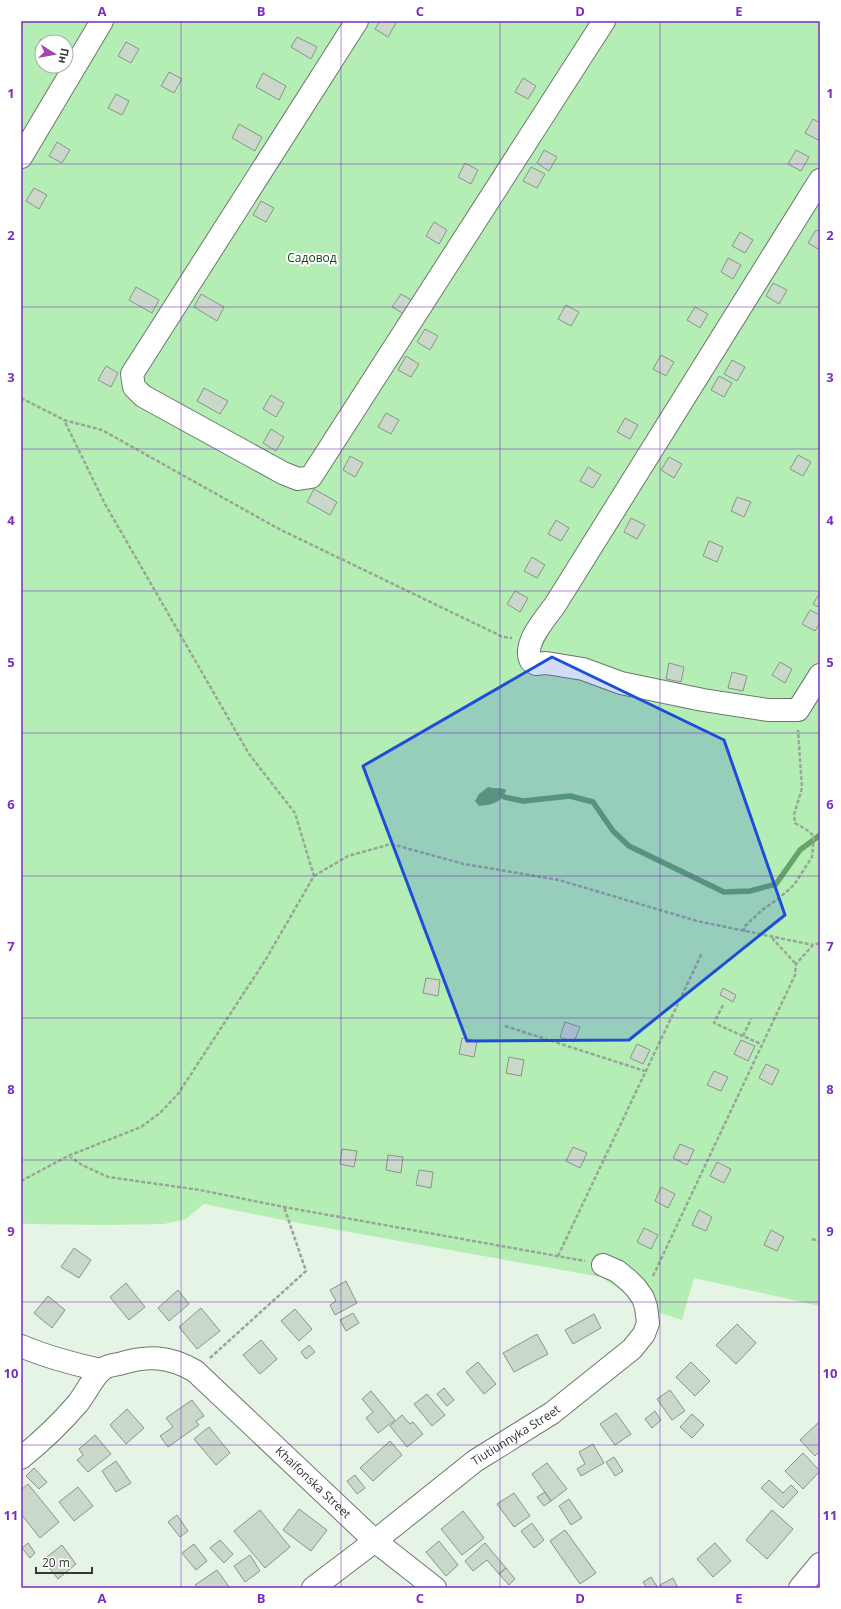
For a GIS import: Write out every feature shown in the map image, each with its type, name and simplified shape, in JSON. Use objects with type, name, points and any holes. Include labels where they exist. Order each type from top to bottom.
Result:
[{"type":"street","points":[[21,157],[102,21]]},
{"type":"street","points":[[357,21],[132,374],[134,387],[143,396],[283,473],[298,479],[311,477],[604,21]]},
{"type":"street","points":[[820,180],[555,605],[532,638],[528,656],[531,662],[536,664],[546,663],[583,669],[621,683],[703,700],[768,710],[798,710],[820,675]]},
{"type":"street","name":"Tiutiunnyka Street","points":[[313,1588],[375,1541],[475,1461],[552,1413],[632,1349],[644,1334],[648,1323],[643,1298],[628,1280],[617,1271],[603,1265]]},
{"type":"street","points":[[21,1346],[70,1364],[101,1370],[79,1402],[48,1436],[21,1458]]},
{"type":"street","name":"Khaifonska Street","points":[[101,1370],[122,1362],[154,1358],[172,1360],[195,1371],[375,1541],[434,1588]]},
{"type":"street","points":[[800,1588],[820,1564]]},
{"type":"path","points":[[21,398],[64,420],[102,430],[279,529],[504,637],[532,638]]},
{"type":"path","points":[[64,420],[105,504],[249,754],[295,813],[314,876]]},
{"type":"path","points":[[744,932],[744,927],[752,918],[794,885],[812,857],[815,840],[814,836],[795,823],[794,815],[802,788],[797,732],[801,720],[798,710]]},
{"type":"path","points":[[21,1181],[68,1156],[141,1127],[160,1113],[178,1094],[266,959],[314,876],[348,856],[391,844],[464,864],[559,880],[697,921],[744,932],[814,945],[820,943]]},
{"type":"path","points":[[772,938],[796,964]]},
{"type":"path","points":[[643,1298],[761,1044],[795,975],[796,964],[814,945]]},
{"type":"path","points":[[558,1256],[702,953]]},
{"type":"path","points":[[723,1005],[714,1023],[761,1044]]},
{"type":"path","points":[[743,1036],[751,1019]]},
{"type":"path","points":[[505,1026],[645,1071]]},
{"type":"path","points":[[68,1156],[82,1165],[108,1177],[200,1190],[284,1207],[603,1265]]},
{"type":"path","points":[[195,1371],[306,1272],[284,1207]]},
{"type":"path","points":[[812,1239],[820,1241]]},
{"type":"highlighted area","points":[[552,657],[724,740],[785,915],[629,1040],[467,1041],[363,766]]},
{"type":"green space","name":"Садовод","points":[[21,21],[820,21],[820,1306],[694,1278],[682,1320],[648,1309],[601,1277],[293,1222],[204,1204],[186,1219],[164,1224],[21,1223]]},
{"type":"shaded area","points":[[488,787],[506,790],[499,801],[488,805],[479,806],[475,801],[479,794]]},
{"type":"building","points":[[380,21],[392,21],[396,23],[388,37],[375,29]]},
{"type":"building","points":[[297,37],[317,47],[311,59],[291,47]]},
{"type":"building","points":[[126,42],[139,49],[131,63],[118,56]]},
{"type":"building","points":[[169,72],[182,79],[174,93],[161,86]]},
{"type":"building","points":[[263,73],[286,86],[279,100],[256,87]]},
{"type":"building","points":[[523,78],[536,86],[528,99],[515,92]]},
{"type":"building","points":[[116,94],[129,101],[122,115],[108,108]]},
{"type":"building","points":[[813,119],[820,123],[820,138],[818,140],[805,133]]},
{"type":"building","points":[[239,124],[262,137],[255,151],[232,138]]},
{"type":"building","points":[[57,142],[70,150],[62,163],[49,156]]},
{"type":"building","points":[[544,150],[557,157],[549,171],[537,163]]},
{"type":"building","points":[[796,150],[809,157],[801,171],[788,164]]},
{"type":"building","points":[[465,163],[478,170],[471,184],[458,177]]},
{"type":"building","points":[[531,167],[545,174],[537,188],[523,181]]},
{"type":"building","points":[[34,188],[47,195],[39,209],[26,201]]},
{"type":"building","points":[[261,201],[274,208],[266,222],[253,215]]},
{"type":"building","points":[[434,222],[447,230],[439,244],[426,236]]},
{"type":"building","points":[[816,230],[820,232],[820,250],[808,243]]},
{"type":"building","points":[[740,232],[753,240],[745,253],[732,246]]},
{"type":"building","points":[[728,258],[741,265],[733,279],[721,272]]},
{"type":"building","points":[[773,283],[787,290],[779,304],[766,296]]},
{"type":"building","points":[[136,287],[159,300],[152,313],[129,300]]},
{"type":"building","points":[[201,294],[224,307],[217,321],[194,307]]},
{"type":"building","points":[[401,294],[413,301],[406,315],[392,307]]},
{"type":"building","points":[[566,305],[579,312],[571,326],[558,319]]},
{"type":"building","points":[[695,307],[708,314],[700,328],[687,320]]},
{"type":"building","points":[[425,329],[438,336],[430,350],[417,342]]},
{"type":"building","points":[[661,355],[674,362],[666,376],[653,369]]},
{"type":"building","points":[[406,356],[419,364],[411,377],[398,370]]},
{"type":"building","points":[[732,360],[745,367],[737,381],[724,374]]},
{"type":"building","points":[[106,366],[118,373],[111,387],[98,380]]},
{"type":"building","points":[[719,376],[732,383],[724,397],[711,390]]},
{"type":"building","points":[[204,388],[228,401],[220,414],[197,401]]},
{"type":"building","points":[[271,395],[284,403],[276,417],[263,409]]},
{"type":"building","points":[[386,413],[399,420],[391,434],[378,427]]},
{"type":"building","points":[[625,418],[638,425],[630,439],[617,432]]},
{"type":"building","points":[[271,429],[284,437],[276,451],[263,443]]},
{"type":"building","points":[[798,455],[811,462],[803,476],[790,469]]},
{"type":"building","points":[[350,456],[363,463],[355,477],[343,470]]},
{"type":"building","points":[[669,457],[682,464],[674,478],[661,470]]},
{"type":"building","points":[[588,467],[601,475],[593,488],[580,481]]},
{"type":"building","points":[[314,489],[337,502],[330,515],[307,502]]},
{"type":"building","points":[[737,497],[751,502],[744,517],[731,511]]},
{"type":"building","points":[[631,518],[645,525],[637,539],[624,532]]},
{"type":"building","points":[[556,520],[569,528],[561,541],[548,534]]},
{"type":"building","points":[[709,541],[723,547],[717,562],[703,556]]},
{"type":"building","points":[[532,557],[545,565],[537,578],[524,571]]},
{"type":"building","points":[[515,591],[528,598],[520,612],[507,604]]},
{"type":"building","points":[[820,592],[820,608],[813,604]]},
{"type":"building","points":[[810,610],[820,615],[820,623],[815,631],[802,624]]},
{"type":"building","points":[[780,662],[792,669],[785,683],[772,675]]},
{"type":"building","points":[[669,663],[684,667],[681,682],[666,679]]},
{"type":"building","points":[[732,672],[747,676],[743,691],[728,688]]},
{"type":"building","points":[[426,978],[440,980],[438,996],[423,993]]},
{"type":"building","points":[[723,988],[736,995],[733,1002],[720,995]]},
{"type":"building","points":[[565,1022],[580,1027],[574,1042],[560,1037]]},
{"type":"building","points":[[462,1038],[477,1041],[474,1057],[459,1054]]},
{"type":"building","points":[[741,1040],[755,1046],[748,1061],[734,1054]]},
{"type":"building","points":[[637,1044],[650,1050],[643,1064],[630,1058]]},
{"type":"building","points":[[509,1057],[524,1060],[521,1076],[506,1073]]},
{"type":"building","points":[[766,1064],[779,1070],[772,1085],[759,1078]]},
{"type":"building","points":[[714,1071],[728,1077],[721,1091],[707,1085]]},
{"type":"building","points":[[680,1144],[694,1150],[687,1165],[673,1158]]},
{"type":"building","points":[[573,1147],[587,1153],[580,1168],[566,1161]]},
{"type":"building","points":[[342,1149],[357,1151],[354,1167],[340,1164]]},
{"type":"building","points":[[388,1155],[403,1157],[401,1173],[386,1170]]},
{"type":"building","points":[[717,1162],[731,1169],[724,1183],[710,1176]]},
{"type":"building","points":[[419,1170],[433,1172],[431,1188],[416,1185]]},
{"type":"building","points":[[661,1187],[675,1194],[668,1208],[655,1201]]},
{"type":"building","points":[[699,1210],[712,1217],[706,1231],[692,1225]]},
{"type":"building","points":[[644,1228],[658,1235],[651,1249],[637,1242]]},
{"type":"building","points":[[771,1230],[784,1237],[777,1251],[764,1245]]},
{"type":"building","points":[[74,1248],[91,1260],[79,1278],[61,1267]]},
{"type":"building","points":[[346,1281],[357,1303],[335,1315],[330,1305],[336,1301],[330,1290]]},
{"type":"building","points":[[126,1283],[145,1307],[129,1320],[110,1297]]},
{"type":"building","points":[[178,1290],[189,1304],[169,1321],[158,1308]]},
{"type":"building","points":[[48,1296],[65,1310],[52,1328],[34,1313]]},
{"type":"building","points":[[201,1308],[220,1331],[197,1349],[179,1327]]},
{"type":"building","points":[[295,1309],[312,1329],[299,1341],[281,1321]]},
{"type":"building","points":[[353,1313],[359,1323],[346,1331],[340,1320]]},
{"type":"building","points":[[594,1314],[601,1328],[573,1344],[565,1330]]},
{"type":"building","points":[[737,1324],[756,1343],[736,1364],[716,1345]]},
{"type":"building","points":[[537,1334],[548,1354],[514,1372],[503,1353]]},
{"type":"building","points":[[261,1340],[277,1359],[260,1374],[243,1355]]},
{"type":"building","points":[[309,1345],[315,1352],[306,1359],[301,1352]]},
{"type":"building","points":[[478,1362],[496,1384],[484,1394],[466,1372]]},
{"type":"building","points":[[691,1362],[710,1381],[695,1396],[676,1377]]},
{"type":"building","points":[[444,1388],[454,1400],[447,1406],[437,1394]]},
{"type":"building","points":[[670,1390],[685,1411],[672,1420],[657,1399]]},
{"type":"building","points":[[371,1391],[395,1420],[378,1433],[366,1418],[373,1412],[362,1399]]},
{"type":"building","points":[[427,1394],[445,1415],[432,1426],[414,1404]]},
{"type":"building","points":[[192,1400],[204,1416],[196,1421],[199,1425],[168,1447],[160,1436],[173,1427],[166,1418]]},
{"type":"building","points":[[127,1409],[144,1428],[126,1444],[110,1425]]},
{"type":"building","points":[[655,1411],[661,1420],[652,1428],[645,1419]]},
{"type":"building","points":[[616,1413],[631,1434],[615,1445],[600,1424]]},
{"type":"building","points":[[692,1414],[704,1425],[692,1438],[680,1427]]},
{"type":"building","points":[[402,1415],[410,1424],[413,1422],[423,1434],[407,1447],[390,1426]]},
{"type":"building","points":[[820,1421],[820,1451],[815,1456],[800,1440]]},
{"type":"building","points":[[209,1427],[230,1453],[216,1465],[194,1439]]},
{"type":"building","points":[[95,1435],[111,1454],[88,1472],[77,1460],[83,1455],[79,1449]]},
{"type":"building","points":[[390,1441],[402,1455],[373,1481],[360,1468]]},
{"type":"building","points":[[593,1444],[604,1463],[581,1476],[577,1469],[585,1464],[579,1452]]},
{"type":"building","points":[[803,1453],[820,1471],[803,1489],[785,1471]]},
{"type":"building","points":[[614,1457],[623,1471],[615,1476],[606,1462]]},
{"type":"building","points":[[116,1461],[131,1483],[116,1492],[102,1471]]},
{"type":"building","points":[[547,1463],[567,1489],[551,1501],[532,1474]]},
{"type":"building","points":[[34,1468],[47,1482],[39,1489],[26,1476]]},
{"type":"building","points":[[355,1475],[365,1488],[357,1494],[347,1481]]},
{"type":"building","points":[[769,1480],[783,1493],[791,1485],[798,1492],[783,1508],[761,1488]]},
{"type":"building","points":[[28,1484],[59,1522],[40,1538],[21,1514],[21,1490]]},
{"type":"building","points":[[78,1487],[93,1506],[74,1521],[59,1502]]},
{"type":"building","points":[[545,1492],[551,1501],[544,1506],[537,1497]]},
{"type":"building","points":[[514,1493],[530,1516],[514,1527],[497,1504]]},
{"type":"building","points":[[569,1499],[582,1518],[571,1525],[559,1506]]},
{"type":"building","points":[[299,1509],[327,1530],[311,1551],[283,1530]]},
{"type":"building","points":[[260,1510],[290,1547],[265,1568],[234,1531]]},
{"type":"building","points":[[772,1510],[793,1529],[767,1559],[746,1540]]},
{"type":"building","points":[[463,1511],[484,1538],[462,1555],[441,1529]]},
{"type":"building","points":[[177,1515],[188,1531],[180,1537],[168,1522]]},
{"type":"building","points":[[532,1523],[544,1540],[534,1548],[521,1531]]},
{"type":"building","points":[[565,1530],[596,1573],[580,1584],[550,1541]]},
{"type":"building","points":[[220,1540],[233,1554],[224,1563],[210,1548]]},
{"type":"building","points":[[439,1541],[458,1565],[446,1576],[426,1552]]},
{"type":"building","points":[[28,1543],[35,1553],[30,1558],[22,1548]]},
{"type":"building","points":[[485,1543],[506,1568],[499,1574],[487,1560],[473,1571],[465,1561]]},
{"type":"building","points":[[715,1543],[731,1561],[713,1577],[697,1559]]},
{"type":"building","points":[[194,1544],[207,1561],[196,1570],[182,1553]]},
{"type":"building","points":[[62,1545],[76,1564],[58,1579],[43,1560]]},
{"type":"building","points":[[250,1555],[260,1571],[245,1582],[234,1566]]},
{"type":"building","points":[[506,1568],[515,1579],[509,1585],[499,1574]]},
{"type":"building","points":[[217,1570],[230,1588],[197,1588],[195,1585]]},
{"type":"building","points":[[651,1577],[658,1588],[647,1588],[643,1582]]},
{"type":"building","points":[[673,1578],[678,1588],[662,1588],[660,1585]]},
{"type":"waterway","points":[[504,797],[523,801],[570,796],[593,802],[613,831],[629,846],[724,892],[750,891],[776,884],[800,850],[820,835]]}]
